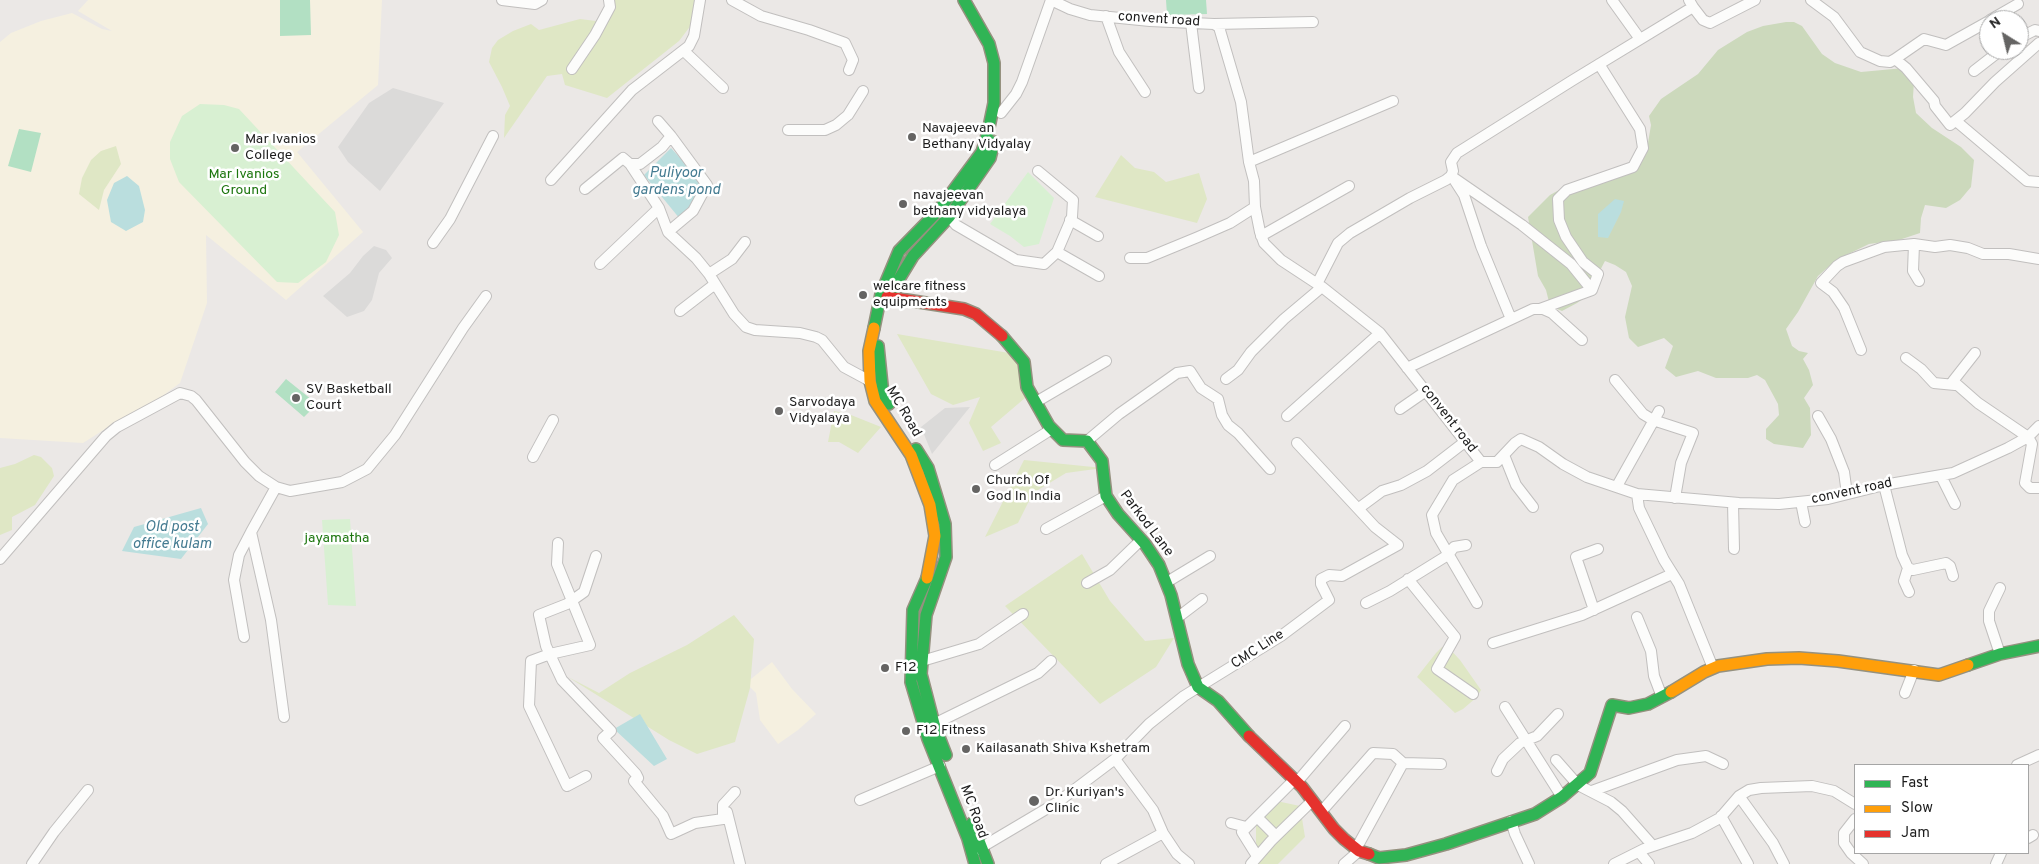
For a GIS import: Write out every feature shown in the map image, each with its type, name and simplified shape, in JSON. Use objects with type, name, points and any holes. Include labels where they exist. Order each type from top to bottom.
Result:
[{"type":"main road","name":"MC Road","points":[[964,0],[989,44],[994,63],[994,103],[990,123],[982,152],[939,210],[899,251],[881,294],[869,351],[870,381],[876,401],[911,455],[930,505],[935,536],[926,580],[913,610],[911,682],[928,739],[975,858]]},
{"type":"main road","name":"MC Road","points":[[975,0],[997,36],[1004,91],[1001,113],[990,158],[949,217],[914,256],[887,297],[878,345],[883,394],[928,468],[944,524],[946,557],[926,615],[921,674],[934,724],[975,858]]},
{"type":"main road","points":[[887,297],[964,310],[976,314],[1006,340],[1024,362],[1027,387],[1052,429],[1063,440],[1087,441]]},
{"type":"main road","name":"Parkod Lane","points":[[1087,441],[1102,462],[1106,496],[1159,565],[1167,582],[1188,664],[1198,687]]},
{"type":"main road","points":[[1198,687],[1218,701],[1229,716],[1257,746],[1295,781],[1334,829],[1357,850],[1378,858],[1394,860],[1534,814],[1562,797],[1590,773],[1612,705],[1629,708],[1648,704],[1712,668],[1767,659],[1799,658],[1914,670],[1924,674],[1939,675],[2000,654],[2039,646]]},
{"type":"main road","name":"MC Road","points":[[975,858],[987,862]]},
{"type":"street","points":[[502,0],[535,4],[542,0]]},
{"type":"street","points":[[572,69],[595,35],[610,7],[610,0]]},
{"type":"street","points":[[551,180],[632,90],[689,46],[694,36],[700,0]]},
{"type":"street","points":[[732,0],[761,16],[845,43],[854,60],[850,70]]},
{"type":"street","points":[[1612,0],[1640,39]]},
{"type":"street","points":[[1226,379],[1238,370],[1251,352],[1320,285],[1338,243],[1350,233],[1451,176],[1453,171],[1451,162],[1456,153],[1640,39],[1691,4],[1703,20],[1710,23],[1755,0]]},
{"type":"street","points":[[1811,0],[1834,17],[1860,52],[1880,61],[1890,62],[1924,39],[1946,45],[1979,26]]},
{"type":"street","points":[[1001,113],[1016,94],[1022,82],[1056,1]]},
{"type":"street","name":"convent road","points":[[1056,1],[1090,14],[1150,22],[1214,24],[1221,30],[1241,102],[1249,162],[1254,181],[1255,207],[1261,236],[1271,251],[1320,285],[1380,333],[1481,462],[1497,462],[1521,439],[1528,441],[1562,464],[1587,477],[1637,494],[1733,503],[1779,504],[1828,499],[1884,485],[1941,476],[1965,468],[2028,437],[2039,426]]},
{"type":"street","points":[[2008,10],[2018,4]]},
{"type":"street","points":[[1106,16],[1119,52],[1145,92]]},
{"type":"street","points":[[1214,24],[1313,22]]},
{"type":"street","points":[[1191,23],[1199,88]]},
{"type":"street","points":[[1895,59],[1906,68],[1934,101],[1934,106],[1950,125],[2039,43]]},
{"type":"street","points":[[684,51],[723,88]]},
{"type":"street","points":[[1974,71],[1988,60]]},
{"type":"street","points":[[1540,309],[1592,290],[1598,274],[1583,262],[1566,237],[1559,220],[1558,200],[1566,190],[1633,167],[1643,148],[1640,129],[1600,64]]},
{"type":"street","points":[[788,130],[825,130],[836,125],[848,114],[862,91]]},
{"type":"street","points":[[1249,162],[1393,101]]},
{"type":"street","points":[[658,121],[707,186],[693,211],[668,232]]},
{"type":"street","points":[[1956,121],[2027,181],[2039,182]]},
{"type":"street","points":[[433,244],[450,218],[493,136]]},
{"type":"street","points":[[630,164],[640,164],[662,147],[671,136]]},
{"type":"street","points":[[585,189],[623,158],[630,164],[659,208],[668,232],[696,258],[709,274],[734,314],[746,327],[755,330],[816,337],[822,340],[844,367],[870,381]]},
{"type":"street","points":[[949,217],[956,226],[1016,260],[1044,264],[1057,252],[1070,220],[1073,200],[1038,171]]},
{"type":"street","points":[[1451,176],[1522,224],[1557,252],[1592,290]]},
{"type":"street","points":[[1451,176],[1464,195],[1481,246],[1512,319]]},
{"type":"street","points":[[1261,236],[1349,186]]},
{"type":"street","points":[[1130,258],[1147,258],[1230,223],[1255,207]]},
{"type":"street","points":[[600,264],[659,208]]},
{"type":"street","points":[[1070,220],[1098,236]]},
{"type":"street","points":[[709,274],[732,259],[745,242]]},
{"type":"street","points":[[1861,350],[1844,308],[1833,292],[1821,283],[1837,266],[1850,259],[1884,247],[1914,244],[1935,247],[1950,245],[1968,248],[1983,254],[2009,254],[2039,259]]},
{"type":"street","points":[[1914,244],[1913,271],[1919,281]]},
{"type":"street","points":[[1057,252],[1099,276]]},
{"type":"street","points":[[680,311],[715,284]]},
{"type":"street","points":[[0,559],[106,436],[125,422],[180,393],[191,396],[196,400],[245,462],[276,487],[290,491],[342,482],[367,469],[395,434],[463,328],[486,296]]},
{"type":"street","points":[[1407,368],[1533,309],[1552,313],[1582,340]]},
{"type":"street","points":[[1287,416],[1380,333]]},
{"type":"street","points":[[1955,385],[1954,378],[1975,353]]},
{"type":"street","points":[[1906,358],[1921,369],[1934,384],[1955,385],[2028,437],[2032,444],[2026,483],[2030,488],[2039,488]]},
{"type":"street","points":[[1036,402],[1106,361]]},
{"type":"street","points":[[1087,441],[1119,414],[1177,374],[1190,371],[1201,388],[1218,399],[1222,415],[1228,425],[1238,432],[1270,468]]},
{"type":"street","points":[[1615,380],[1643,414],[1653,420],[1693,434],[1681,463],[1676,498]]},
{"type":"street","points":[[1400,409],[1426,391]]},
{"type":"street","points":[[1617,486],[1659,411]]},
{"type":"street","points":[[1818,416],[1831,439],[1844,472],[1847,494]]},
{"type":"street","points":[[533,458],[553,420]]},
{"type":"street","points":[[995,465],[1052,429]]},
{"type":"street","points":[[1359,508],[1382,491],[1402,485],[1427,471],[1466,441]]},
{"type":"street","name":"CMC Line","points":[[975,858],[1058,802],[1115,759],[1149,724],[1198,687],[1282,636],[1329,600],[1321,584],[1321,579],[1329,575],[1342,576],[1398,545],[1375,527],[1297,443]]},
{"type":"street","points":[[1504,455],[1516,485],[1533,507]]},
{"type":"street","points":[[1477,603],[1436,533],[1432,515],[1453,480],[1481,462]]},
{"type":"street","points":[[1941,476],[1955,504]]},
{"type":"street","points":[[1884,485],[1902,554],[1908,568],[1904,581],[1909,592]]},
{"type":"street","points":[[244,637],[234,580],[239,555],[276,487]]},
{"type":"street","points":[[1637,494],[1639,508],[1672,574],[1679,584],[1712,668]]},
{"type":"street","points":[[1046,529],[1106,496]]},
{"type":"street","points":[[1801,502],[1805,522]]},
{"type":"street","points":[[1733,503],[1734,549]]},
{"type":"street","points":[[251,532],[271,620],[284,717]]},
{"type":"street","points":[[1087,583],[1110,570],[1141,540]]},
{"type":"street","points":[[558,543],[557,564],[590,645],[550,654],[531,661],[529,706],[566,786],[586,776]]},
{"type":"street","points":[[1366,604],[1448,555],[1454,547],[1466,545]]},
{"type":"street","points":[[1594,610],[1576,557],[1598,549]]},
{"type":"street","points":[[596,556],[584,592],[572,600],[539,615],[546,646],[562,680],[611,731],[602,738],[636,774],[638,778],[634,781],[663,816],[671,834],[695,823],[723,819],[723,805],[735,792]]},
{"type":"street","points":[[1167,582],[1210,556]]},
{"type":"street","points":[[1908,568],[1913,570],[1946,563],[1950,566],[1953,576]]},
{"type":"street","points":[[1493,642],[1582,615],[1672,574]]},
{"type":"street","points":[[1408,579],[1455,637],[1438,669],[1473,694]]},
{"type":"street","points":[[2000,588],[1989,611],[1989,621],[2000,654]]},
{"type":"street","points":[[1177,618],[1202,599]]},
{"type":"street","points":[[922,661],[979,644],[1023,614]]},
{"type":"street","points":[[1637,617],[1651,651],[1654,676],[1662,697]]},
{"type":"street","points":[[934,724],[1038,673],[1051,661]]},
{"type":"street","points":[[1905,693],[1914,670]]},
{"type":"street","points":[[1505,707],[1562,797]]},
{"type":"street","points":[[1497,771],[1503,759],[1520,743],[1537,736],[1553,717],[1558,714]]},
{"type":"street","points":[[1312,801],[1254,860],[1242,832],[1295,781],[1345,726]]},
{"type":"street","points":[[1321,812],[1373,753],[1393,754],[1403,763],[1441,764]]},
{"type":"street","points":[[2019,764],[2039,755]]},
{"type":"street","points":[[1592,791],[1677,760],[1706,756],[1723,764]]},
{"type":"street","points":[[1115,759],[1153,810],[1163,832],[1177,854],[1189,864]]},
{"type":"street","points":[[1556,760],[1578,785],[1611,802],[1622,811],[1653,846]]},
{"type":"street","points":[[1344,864],[1357,850],[1403,763]]},
{"type":"street","points":[[860,800],[940,766]]},
{"type":"street","points":[[1619,863],[1653,846],[1692,833],[1721,816],[1739,796],[1749,790],[1806,785],[1834,791],[1854,803]]},
{"type":"street","points":[[32,864],[54,832],[88,790]]},
{"type":"street","points":[[1739,796],[1773,843],[1784,864]]},
{"type":"street","points":[[727,812],[740,864]]},
{"type":"street","points":[[1721,816],[1748,864]]},
{"type":"street","points":[[1257,817],[1276,836]]},
{"type":"street","points":[[1511,820],[1529,864]]},
{"type":"street","points":[[1854,820],[1844,833],[1844,843],[1851,853],[1863,864]]},
{"type":"street","points":[[1231,823],[1246,827]]},
{"type":"street","points":[[1106,864],[1163,832]]},
{"type":"street","points":[[1639,852],[1649,864]]},
{"type":"shaded area","points":[[88,0],[382,0],[378,85],[297,152],[363,232],[286,300],[206,235],[207,303],[180,383],[153,403],[113,424],[83,443],[0,438],[0,42],[11,33],[41,21],[72,13],[102,29],[112,31],[78,11]]},
{"type":"shaded area","points":[[393,88],[444,103],[380,191],[348,162],[338,147],[369,103]]},
{"type":"shaded area","points":[[374,246],[386,250],[392,258],[379,273],[372,300],[364,311],[347,317],[323,296],[350,273],[363,256]]},
{"type":"shaded area","points":[[970,407],[932,454],[921,427],[945,408]]},
{"type":"shaded area","points":[[772,662],[792,689],[816,714],[778,744],[760,720],[756,693],[746,683]]},
{"type":"green space","points":[[280,0],[310,0],[311,35],[280,36]]},
{"type":"green space","points":[[612,0],[700,0],[695,20],[679,41],[607,98],[565,85],[562,74],[547,76],[504,138],[505,115],[510,106],[489,62],[492,48],[498,40],[513,31],[531,24],[539,30],[580,19],[596,21],[607,4]]},
{"type":"green space","points":[[1166,0],[1206,0],[1207,14],[1167,15]]},
{"type":"green space","points":[[1794,22],[1802,26],[1822,54],[1835,63],[1861,72],[1904,68],[1914,81],[1913,97],[1916,113],[1932,128],[1961,147],[1974,160],[1971,187],[1960,200],[1946,208],[1925,205],[1921,218],[1920,233],[1899,240],[1869,244],[1836,260],[1818,276],[1786,329],[1792,346],[1799,351],[1808,353],[1803,359],[1809,370],[1813,385],[1804,398],[1810,408],[1811,435],[1803,448],[1774,444],[1766,439],[1766,429],[1779,415],[1778,404],[1765,380],[1757,375],[1748,378],[1716,378],[1698,371],[1676,377],[1665,368],[1673,346],[1664,338],[1638,347],[1629,338],[1625,317],[1632,286],[1626,272],[1615,265],[1605,261],[1595,280],[1593,292],[1577,303],[1562,311],[1550,306],[1546,290],[1538,276],[1528,217],[1550,195],[1572,183],[1619,167],[1646,155],[1651,125],[1649,116],[1661,99],[1698,74],[1718,50],[1747,32],[1763,26]]},
{"type":"green space","name":"Mar Ivanios Ground","points":[[200,104],[224,105],[239,109],[335,212],[339,235],[326,262],[298,283],[277,282],[179,182],[170,159],[170,142],[182,116]]},
{"type":"green space","points":[[19,129],[41,133],[31,172],[8,166]]},
{"type":"green space","points":[[116,146],[121,164],[104,190],[99,210],[79,194],[82,178],[91,160],[101,151]]},
{"type":"green space","points":[[1121,155],[1135,168],[1154,172],[1166,182],[1199,173],[1207,199],[1197,223],[1095,197]]},
{"type":"green space","points":[[1028,172],[1054,198],[1039,244],[1024,247],[990,224]]},
{"type":"green space","points":[[897,334],[1009,353],[1017,364],[1029,367],[1032,392],[991,427],[1001,443],[983,451],[969,423],[980,397],[953,405],[931,394]]},
{"type":"green space","name":"SV Basketball Court","points":[[286,379],[317,404],[304,417],[275,392]]},
{"type":"green space","points":[[834,411],[851,415],[881,427],[858,453],[839,442],[828,442]]},
{"type":"green space","points":[[34,455],[41,457],[52,468],[54,476],[35,505],[12,517],[12,530],[0,535],[0,468],[15,464]]},
{"type":"green space","points":[[1024,460],[1103,468],[1066,473],[1033,493],[1018,523],[985,537]]},
{"type":"green space","name":"jayamatha","points":[[350,519],[356,606],[328,605],[322,520]]},
{"type":"green space","points":[[1082,554],[1110,601],[1145,641],[1174,638],[1156,667],[1100,704],[1005,606]]},
{"type":"green space","points":[[734,615],[754,639],[750,688],[735,742],[697,754],[669,740],[568,677],[599,693],[630,673],[687,645]]},
{"type":"green space","points":[[1447,646],[1460,660],[1481,690],[1477,697],[1455,713],[1417,677],[1436,653],[1442,647]]},
{"type":"green space","points":[[1267,799],[1300,806],[1305,837],[1278,864],[1256,864],[1256,816]]},
{"type":"water","name":"Puliyoor gardens pond","points":[[671,148],[709,190],[680,219],[644,175]]},
{"type":"water","points":[[127,176],[139,186],[145,210],[143,222],[126,231],[111,222],[107,200],[114,183]]},
{"type":"water","points":[[1615,199],[1624,201],[1621,212],[1608,238],[1598,237],[1598,214]]},
{"type":"water","name":"Old post office kulam","points":[[201,508],[208,524],[181,559],[122,551],[134,527]]},
{"type":"water","points":[[640,714],[667,759],[654,766],[614,729]]},
{"type":"traffic: fast","points":[[874,328],[881,294],[899,251],[939,210],[982,152],[988,132],[994,103],[994,63],[989,44],[964,0]]},
{"type":"traffic: fast","points":[[888,297],[913,256],[949,217],[990,158],[994,142]]},
{"type":"traffic: fast","points":[[1002,336],[1024,362],[1027,387],[1049,426],[1063,440],[1087,441],[1102,461],[1106,496],[1118,514],[1145,544],[1159,565],[1171,595],[1188,664],[1198,687],[1218,701],[1249,736]]},
{"type":"traffic: fast","points":[[878,346],[883,395],[889,404]]},
{"type":"traffic: fast","points":[[916,449],[928,468],[945,524],[946,557],[926,615],[921,674],[934,724],[946,755]]},
{"type":"traffic: fast","points":[[927,578],[913,610],[911,682],[928,739],[968,839],[975,864]]},
{"type":"traffic: fast","points":[[1968,665],[2000,654],[2039,646]]},
{"type":"traffic: fast","points":[[1369,854],[1379,858],[1406,855],[1446,844],[1535,814],[1562,797],[1590,773],[1612,705],[1629,708],[1648,704],[1671,692]]},
{"type":"traffic: fast","points":[[972,823],[988,864]]},
{"type":"traffic: slow","points":[[874,328],[869,351],[870,381],[875,401],[911,455],[930,505],[935,536],[927,578]]},
{"type":"traffic: slow","points":[[1671,692],[1704,672],[1718,666],[1767,659],[1799,658],[1838,661],[1939,675],[1968,665]]},
{"type":"traffic: jam","points":[[887,297],[964,309],[976,314],[1002,336]]},
{"type":"traffic: jam","points":[[1249,736],[1302,787],[1344,839],[1359,851],[1369,854]]},
{"type":"place","name":"Navajeevan Bethany Vidyalay","points":[[912,137]]},
{"type":"place","name":"Mar Ivanios College","points":[[235,148]]},
{"type":"place","name":"navajeevan bethany vidyalaya","points":[[903,204]]},
{"type":"place","name":"welcare fitness equipments","points":[[863,295]]},
{"type":"place","name":"SV Basketball Court","points":[[296,398]]},
{"type":"place","name":"Sarvodaya Vidyalaya","points":[[779,411]]},
{"type":"place","name":"Church Of God In India","points":[[976,489]]},
{"type":"place","name":"F12","points":[[885,668]]},
{"type":"place","name":"F12 Fitness","points":[[906,731]]},
{"type":"place","name":"Kailasanath Shiva Kshetram","points":[[966,749]]},
{"type":"place","name":"Dr. Kuriyan's Clinic","points":[[1034,801]]}]
